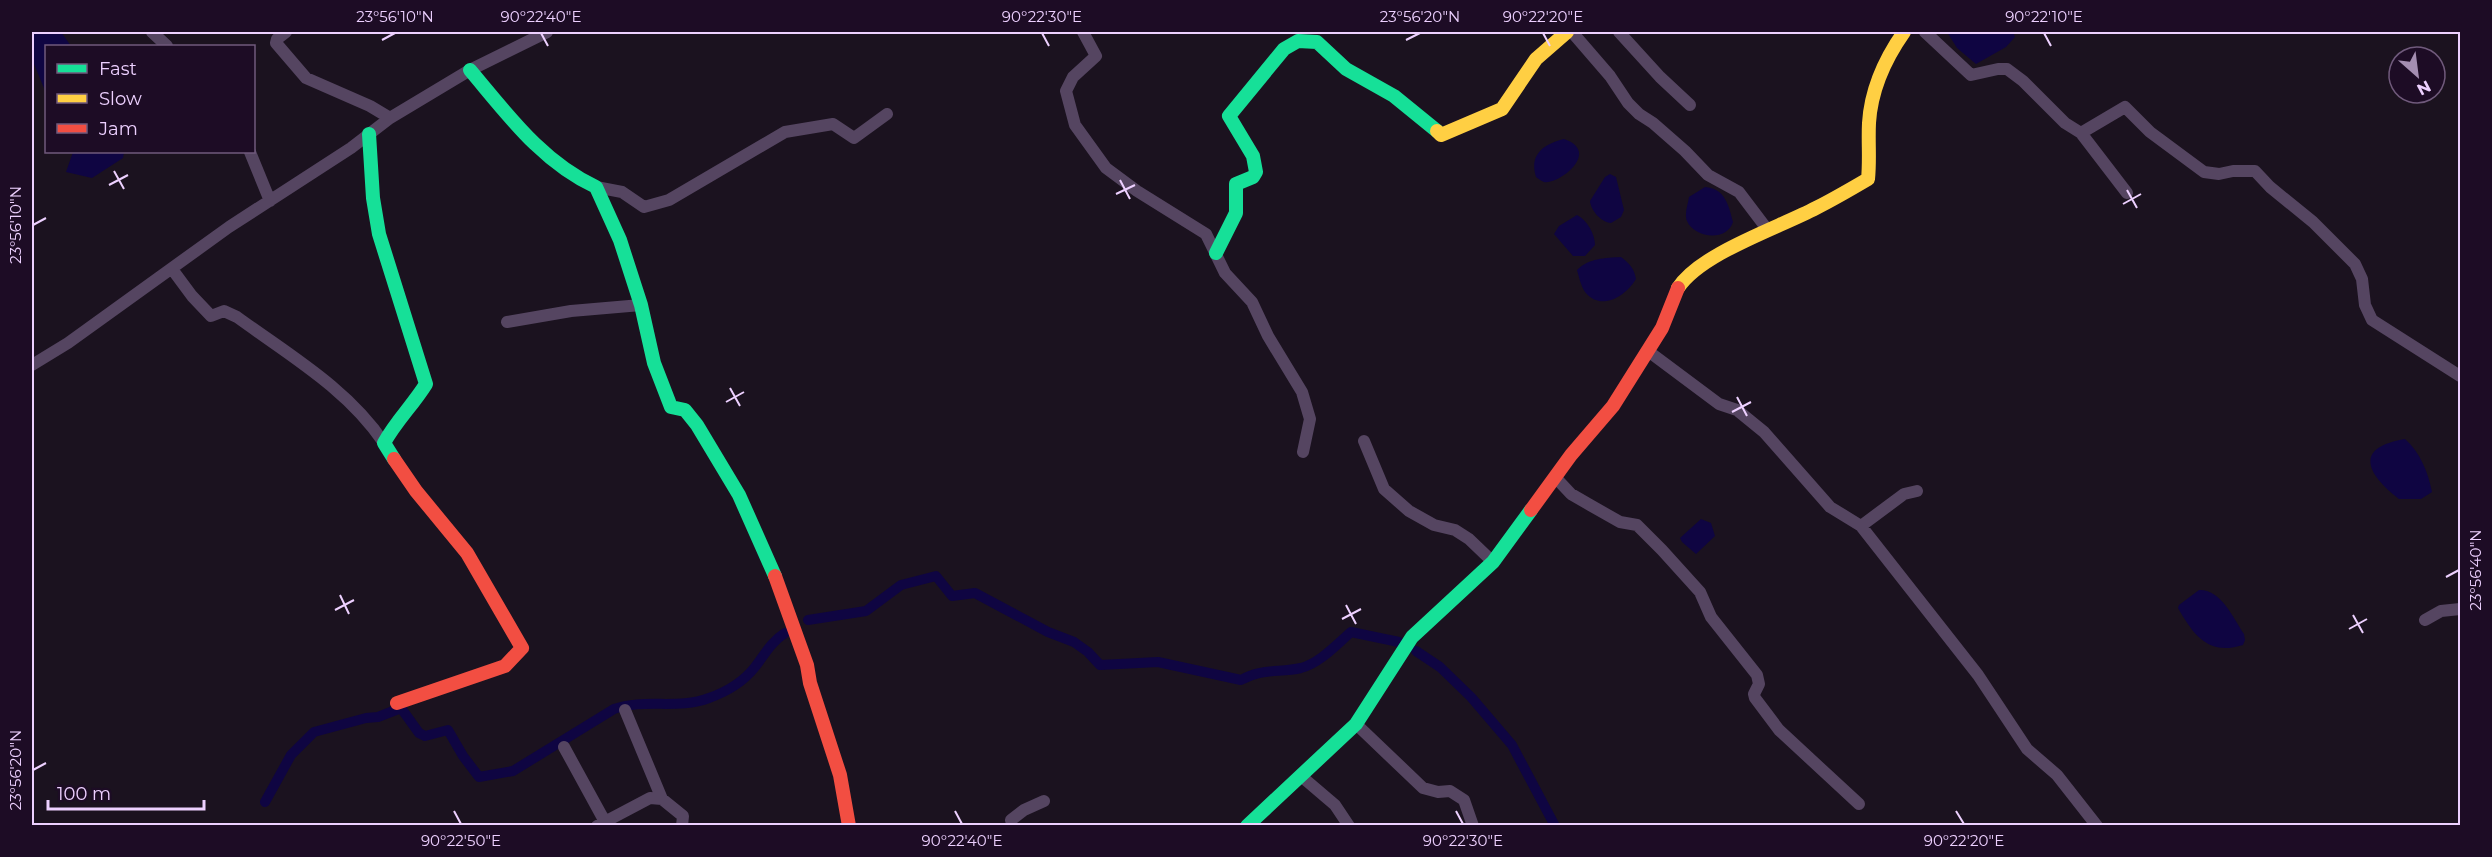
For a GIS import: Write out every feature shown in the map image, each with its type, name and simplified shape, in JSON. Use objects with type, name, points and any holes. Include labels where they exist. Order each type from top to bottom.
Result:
[{"type":"street","points":[[152,32],[166,45]]},
{"type":"street","points":[[286,32],[277,39],[276,43],[306,78],[370,106],[390,118]]},
{"type":"street","points":[[32,365],[68,343],[390,118],[470,70],[547,32]]},
{"type":"street","points":[[1083,32],[1096,56],[1073,77],[1065,92],[1075,125],[1106,168],[1206,234],[1225,273],[1252,302],[1268,336],[1302,392],[1310,419],[1303,452]]},
{"type":"street","points":[[1216,253],[1236,213],[1236,184],[1253,177],[1256,172],[1253,156],[1229,116],[1284,49],[1291,44],[1307,40],[1317,42],[1346,69],[1394,96],[1440,135],[1502,109],[1536,59],[1567,32]]},
{"type":"street","points":[[1572,32],[1610,76],[1633,109],[1699,163],[1708,175],[1739,192],[1767,230]]},
{"type":"street","points":[[1619,32],[1660,77],[1690,105]]},
{"type":"street","points":[[1925,32],[1971,75],[2007,69],[2023,81],[2065,123],[2082,133],[2127,193]]},
{"type":"street","points":[[1247,825],[1356,724],[1412,637],[1493,562],[1556,478],[1571,454],[1613,406],[1662,328],[1680,286],[1692,272],[1706,262],[1868,179],[1869,122],[1873,96],[1900,33]]},
{"type":"street","points":[[470,70],[518,126],[571,176],[596,187],[622,192],[644,207],[669,200],[785,132],[833,123],[854,138],[887,114]]},
{"type":"street","points":[[2082,133],[2125,107],[2150,132],[2204,172],[2219,174],[2233,171],[2256,171],[2270,188],[2313,222],[2355,264],[2362,279],[2365,305],[2372,320],[2460,376]]},
{"type":"street","points":[[369,134],[373,198],[379,234],[426,384],[411,408],[395,423],[384,443]]},
{"type":"street","points":[[250,153],[270,201]]},
{"type":"street","points":[[596,187],[620,240],[641,305],[654,363],[671,407],[685,410],[697,425],[739,495],[773,570],[807,666],[810,683],[840,775],[849,825]]},
{"type":"street","points":[[172,269],[192,296],[211,315],[224,311],[237,317],[327,382],[369,420],[416,491],[466,553],[522,648],[505,666],[397,703]]},
{"type":"street","points":[[507,322],[571,311],[641,305]]},
{"type":"street","points":[[1648,351],[1719,404],[1737,410],[1764,432],[1830,507],[1861,526],[1995,697],[2013,730],[2027,749],[2057,775],[2097,825]]},
{"type":"street","points":[[1364,441],[1384,489],[1434,525],[1455,530],[1469,539],[1493,562]]},
{"type":"street","points":[[1556,478],[1571,494],[1620,522],[1637,525],[1662,550],[1700,592],[1711,617],[1757,675],[1759,684],[1754,694],[1755,698],[1773,722],[1859,804]]},
{"type":"street","points":[[1861,526],[1895,499],[1917,491]]},
{"type":"street","points":[[2425,620],[2441,611],[2460,609]]},
{"type":"street","points":[[625,710],[662,799],[683,816],[682,825]]},
{"type":"street","points":[[1356,724],[1423,788],[1438,792],[1450,791],[1464,800],[1473,825]]},
{"type":"street","points":[[564,747],[601,823],[650,798],[662,799]]},
{"type":"street","points":[[1301,776],[1335,805],[1349,825]]},
{"type":"street","points":[[1012,825],[1011,820],[1024,810],[1044,801]]},
{"type":"shaded area","points":[[32,32],[61,32],[70,45],[45,45],[45,91],[32,59]]},
{"type":"shaded area","points":[[1947,32],[2013,32],[2015,37],[2006,47],[1976,64],[1957,48]]},
{"type":"shaded area","points":[[1564,139],[1575,145],[1579,152],[1578,159],[1574,167],[1566,173],[1550,182],[1544,182],[1536,177],[1534,162],[1536,157],[1544,147]]},
{"type":"shaded area","points":[[73,153],[124,153],[123,158],[92,178],[66,172]]},
{"type":"shaded area","points":[[1610,174],[1616,177],[1624,210],[1621,217],[1611,223],[1597,215],[1590,201],[1605,177]]},
{"type":"shaded area","points":[[1705,187],[1722,194],[1728,204],[1733,222],[1724,233],[1703,234],[1691,227],[1687,221],[1689,197]]},
{"type":"shaded area","points":[[1577,215],[1587,224],[1595,241],[1595,245],[1585,256],[1573,256],[1554,234],[1559,226]]},
{"type":"shaded area","points":[[1621,257],[1634,272],[1636,279],[1632,285],[1613,299],[1598,301],[1591,298],[1584,290],[1577,270],[1592,261]]},
{"type":"shaded area","points":[[2405,439],[2419,456],[2426,470],[2432,492],[2421,499],[2399,499],[2379,481],[2370,463],[2377,449],[2388,443]]},
{"type":"shaded area","points":[[1701,519],[1711,523],[1715,536],[1696,554],[1680,538]]},
{"type":"shaded area","points":[[2199,590],[2214,594],[2226,606],[2244,634],[2243,645],[2231,648],[2212,646],[2190,627],[2178,608]]},
{"type":"waterway","points":[[808,620],[866,611],[901,585],[936,576],[952,596],[975,593],[1048,632],[1074,642],[1100,665],[1158,662],[1241,680],[1256,674],[1308,666],[1328,653],[1351,632],[1399,642]]},
{"type":"waterway","points":[[265,802],[291,755],[314,732],[378,717],[401,708],[419,733],[425,736],[448,730],[479,777],[513,771],[614,709],[638,704],[685,703],[722,693],[746,677],[772,644],[785,633]]},
{"type":"waterway","points":[[1416,651],[1440,667],[1471,697],[1512,745],[1555,826]]},
{"type":"traffic: fast","points":[[1216,253],[1236,213],[1236,184],[1253,177],[1256,172],[1253,156],[1229,116],[1284,49],[1298,41],[1317,42],[1346,69],[1394,96],[1437,131]]},
{"type":"traffic: fast","points":[[470,70],[512,120],[542,151],[577,177],[596,187],[620,240],[641,305],[654,363],[671,407],[685,410],[697,425],[739,495],[775,576]]},
{"type":"traffic: fast","points":[[369,134],[373,198],[379,234],[426,384],[384,443],[394,459]]},
{"type":"traffic: fast","points":[[1247,826],[1356,724],[1412,637],[1493,562],[1531,510]]},
{"type":"traffic: slow","points":[[1437,131],[1441,135],[1502,109],[1536,59],[1567,32]]},
{"type":"traffic: slow","points":[[1678,288],[1689,275],[1704,264],[1741,242],[1816,208],[1868,179],[1870,111],[1885,64],[1904,32]]},
{"type":"traffic: jam","points":[[1531,510],[1571,455],[1613,406],[1662,328],[1678,288]]},
{"type":"traffic: jam","points":[[394,459],[416,491],[467,553],[522,648],[505,666],[397,703]]},
{"type":"traffic: jam","points":[[775,576],[807,665],[810,683],[840,775],[849,826]]}]
